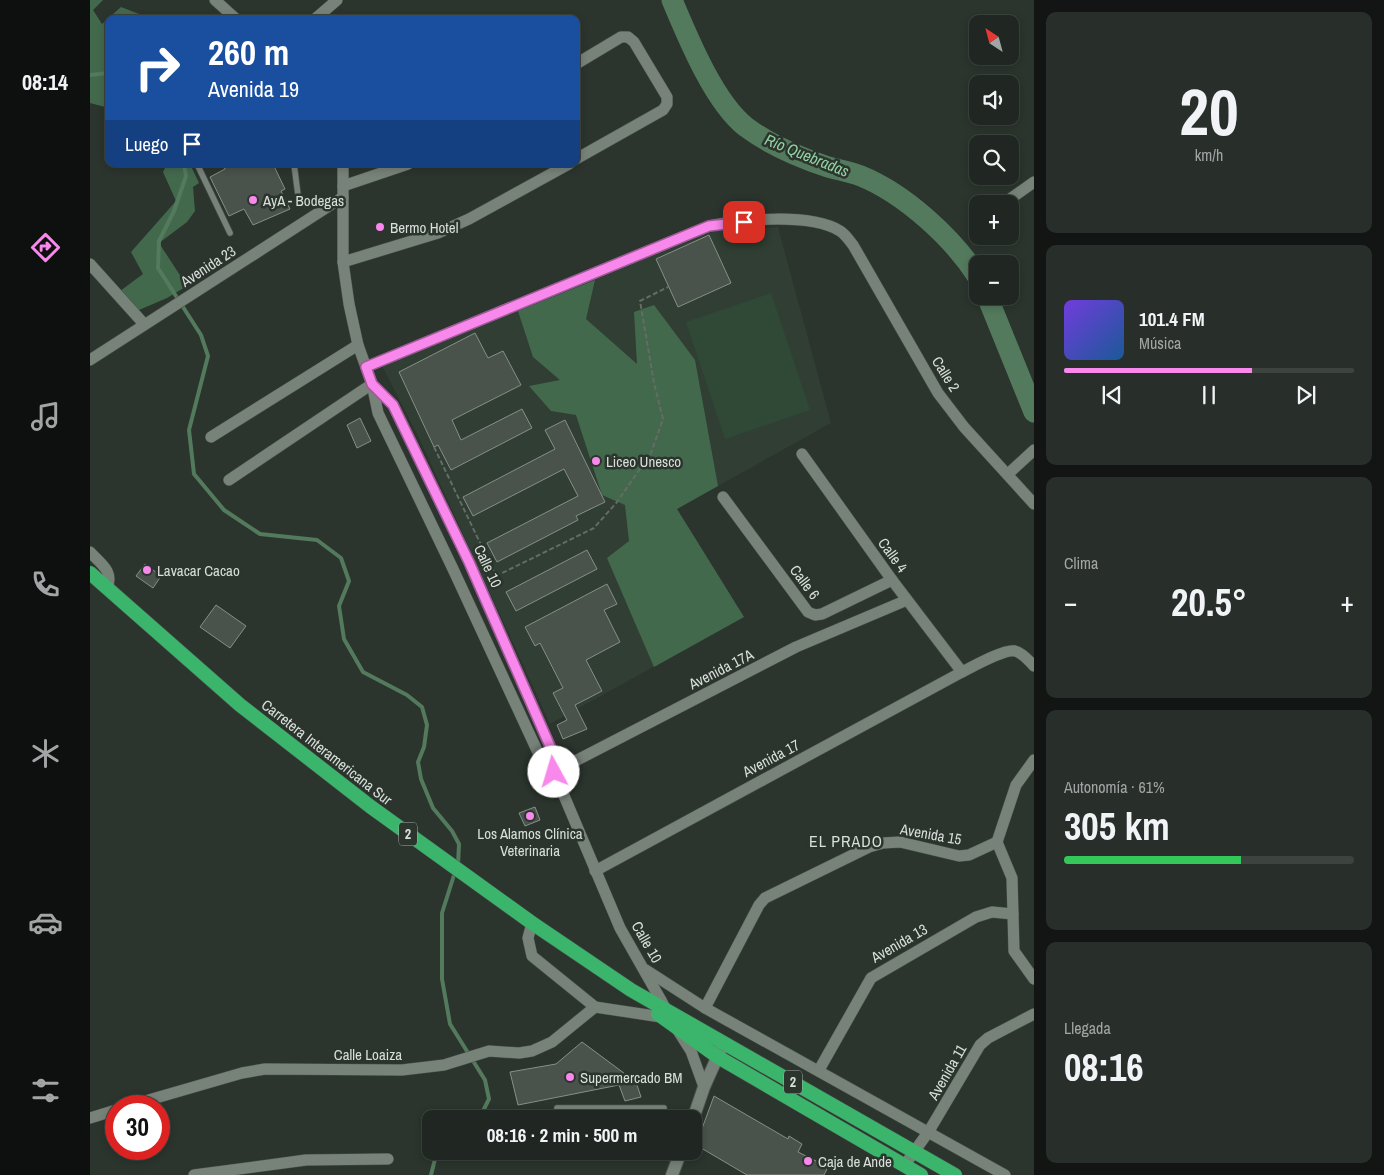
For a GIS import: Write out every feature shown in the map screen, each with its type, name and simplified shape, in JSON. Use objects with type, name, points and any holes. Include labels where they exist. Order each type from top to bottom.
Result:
[{"type":"highway","name":"Carretera Interamericana Sur","points":[[90,573],[240,705],[370,807],[532,923],[663,1013],[725,1042],[955,1175]]},
{"type":"highway","name":"Carretera Interamericana Sur","points":[[663,1013],[675,1026],[718,1057],[921,1175]]},
{"type":"street","points":[[215,0],[232,15]]},
{"type":"street","points":[[320,15],[337,0]]},
{"type":"street","points":[[580,62],[621,37],[628,37],[634,42],[666,97],[667,104],[663,110],[580,157]]},
{"type":"street","name":"Calle 10","points":[[342,167],[343,262],[349,304],[358,345],[372,384],[378,413],[541,759],[554,772]]},
{"type":"street","name":"Avenida 23","points":[[90,360],[343,192],[401,167]]},
{"type":"street","points":[[343,262],[438,233],[469,219],[563,167]]},
{"type":"street","points":[[1016,195],[1034,182]]},
{"type":"street","name":"Calle 2","points":[[366,367],[709,226],[727,222],[795,220],[825,224],[841,231],[853,245],[938,393],[964,427],[1034,504]]},
{"type":"street","points":[[90,264],[144,324]]},
{"type":"street","points":[[211,437],[358,345]]},
{"type":"street","points":[[229,480],[372,384]]},
{"type":"street","name":"Calle 10","points":[[372,384],[393,405],[469,562],[553,753],[554,772],[595,871],[620,928],[644,969],[663,1013]]},
{"type":"street","name":"Calle 4","points":[[802,454],[892,580],[962,672]]},
{"type":"street","points":[[1008,474],[1030,454]]},
{"type":"street","name":"Calle 6","points":[[723,497],[808,612],[815,615],[822,614],[892,580]]},
{"type":"street","points":[[90,552],[109,572],[111,579],[107,588]]},
{"type":"street","name":"Avenida 17A","points":[[554,772],[796,647],[907,600]]},
{"type":"street","name":"Avenida 17","points":[[595,871],[962,672],[1007,651],[1016,651],[1034,666]]},
{"type":"street","points":[[1034,760],[1016,785],[997,842],[1012,878],[1014,951],[1034,979]]},
{"type":"street","name":"Avenida 15","points":[[705,1008],[759,905],[773,893],[869,847],[883,843],[900,842],[959,856],[969,855],[997,842]]},
{"type":"street","name":"Avenida 13","points":[[819,1070],[871,978],[976,917],[992,912],[1013,914]]},
{"type":"street","points":[[532,923],[528,938],[532,956],[595,1007],[663,1013]]},
{"type":"street","points":[[644,969],[705,1008],[930,1131],[1005,1175]]},
{"type":"street","name":"Calle Loaiza","points":[[166,1095],[242,1073],[265,1069],[402,1070],[444,1065],[489,1051],[519,1053],[532,1051],[552,1042],[595,1007]]},
{"type":"street","name":"Avenida 11","points":[[904,1166],[930,1131],[980,1045],[988,1038],[1034,1014]]},
{"type":"street","points":[[675,1026],[691,1051],[704,1087]]},
{"type":"street","points":[[696,1110],[704,1087],[725,1042]]},
{"type":"street","points":[[90,1118],[105,1113]]},
{"type":"street","points":[[194,1175],[306,1160],[388,1158]]},
{"type":"street","points":[[672,1175],[678,1160]]},
{"type":"lane","points":[[199,167],[230,233]]},
{"type":"lane","points":[[294,167],[298,194]]},
{"type":"lane","points":[[557,1108],[664,1108]]},
{"type":"path","points":[[434,447],[496,576],[594,528],[618,502],[651,453],[663,419],[640,301],[668,287]]},
{"type":"shaded area","name":"Liceo Unesco","points":[[778,227],[831,423],[677,509],[744,617],[550,724],[418,436],[382,366],[714,231]]},
{"type":"green space","points":[[90,0],[103,0],[93,10],[102,24],[105,21],[105,107],[90,103]]},
{"type":"green space","points":[[121,7],[142,15],[112,15]]},
{"type":"green space","points":[[166,167],[191,167],[199,183],[193,187],[195,211],[187,222],[159,243],[187,286],[167,298],[139,310],[120,291],[143,274],[131,252],[176,201],[163,172]]},
{"type":"green space","points":[[595,280],[586,319],[637,364],[634,312],[654,305],[695,360],[718,486],[677,509],[744,617],[654,667],[607,558],[629,541],[625,505],[602,495],[576,415],[551,411],[529,386],[560,380],[533,357],[518,311]]},
{"type":"green space","points":[[771,293],[810,410],[725,439],[686,322]]},
{"type":"building","name":"AyA - Bodegas","points":[[224,167],[274,167],[285,189],[281,191],[290,209],[253,225],[244,209],[229,216],[210,177],[225,169]]},
{"type":"building","points":[[709,235],[731,283],[678,307],[656,259]]},
{"type":"building","points":[[475,333],[488,358],[503,351],[521,385],[452,420],[461,440],[522,409],[532,428],[451,470],[438,445],[434,447],[399,372]]},
{"type":"building","points":[[360,418],[371,441],[357,448],[347,425]]},
{"type":"building","points":[[565,420],[605,502],[576,516],[578,520],[497,562],[487,543],[578,496],[564,469],[473,516],[463,497],[555,449],[545,430]]},
{"type":"building","points":[[587,550],[597,569],[516,611],[506,592]]},
{"type":"building","name":"Lavacar Cacao","points":[[145,564],[161,576],[153,588],[136,576]]},
{"type":"building","points":[[607,584],[617,604],[604,610],[620,642],[586,660],[602,691],[575,705],[587,729],[563,739],[557,725],[567,720],[553,693],[563,688],[540,643],[535,646],[525,627]]},
{"type":"building","points":[[216,605],[246,626],[230,648],[200,627]]},
{"type":"building","name":"Los Alamos Clínica Veterinaria","points":[[535,807],[540,820],[525,826],[519,813]]},
{"type":"building","name":"Supermercado BM","points":[[582,1042],[636,1082],[641,1097],[625,1101],[619,1085],[518,1105],[510,1072],[556,1064]]},
{"type":"building","points":[[714,1096],[788,1139],[789,1136],[802,1144],[798,1152],[828,1167],[824,1175],[747,1175],[702,1149],[702,1129]]},
{"type":"waterway","name":"Río Quebradas","points":[[672,0],[694,50],[713,86],[734,116],[746,127],[765,140],[786,150],[828,167],[861,176],[878,184],[927,219],[969,264]]},
{"type":"waterway","points":[[90,75],[105,73]]},
{"type":"waterway","points":[[184,167],[186,176],[174,211],[159,241],[158,268],[201,335],[208,356],[189,430],[194,474],[224,510],[260,534],[317,540],[341,558],[349,581],[339,606],[344,639],[363,672],[407,695],[422,707],[427,725],[424,747],[418,762],[421,779],[433,808],[452,831],[459,844],[458,865]]},
{"type":"waterway","name":"Río Quebradas","points":[[991,305],[1034,412]]},
{"type":"waterway","points":[[455,872],[442,913],[442,979],[450,1024],[485,1080],[489,1099],[484,1110]]},
{"type":"waterway","points":[[431,1175],[435,1160]]},
{"type":"place","name":"AyA - Bodegas","points":[[253,200]]},
{"type":"place","name":"Bermo Hotel","points":[[380,227]]},
{"type":"place","name":"Liceo Unesco","points":[[596,461]]},
{"type":"place","name":"Lavacar Cacao","points":[[147,570]]},
{"type":"place","name":"Los Alamos Clínica Veterinaria","points":[[530,816]]},
{"type":"place","name":"Supermercado BM","points":[[570,1077]]},
{"type":"place","name":"Caja de Ande","points":[[808,1161]]},
{"type":"district","name":"EL PRADO","points":[[846,841]]},
{"type":"route","points":[[554,772],[553,753],[469,562],[393,405],[372,384],[366,367],[709,226],[727,222],[744,222]]}]
